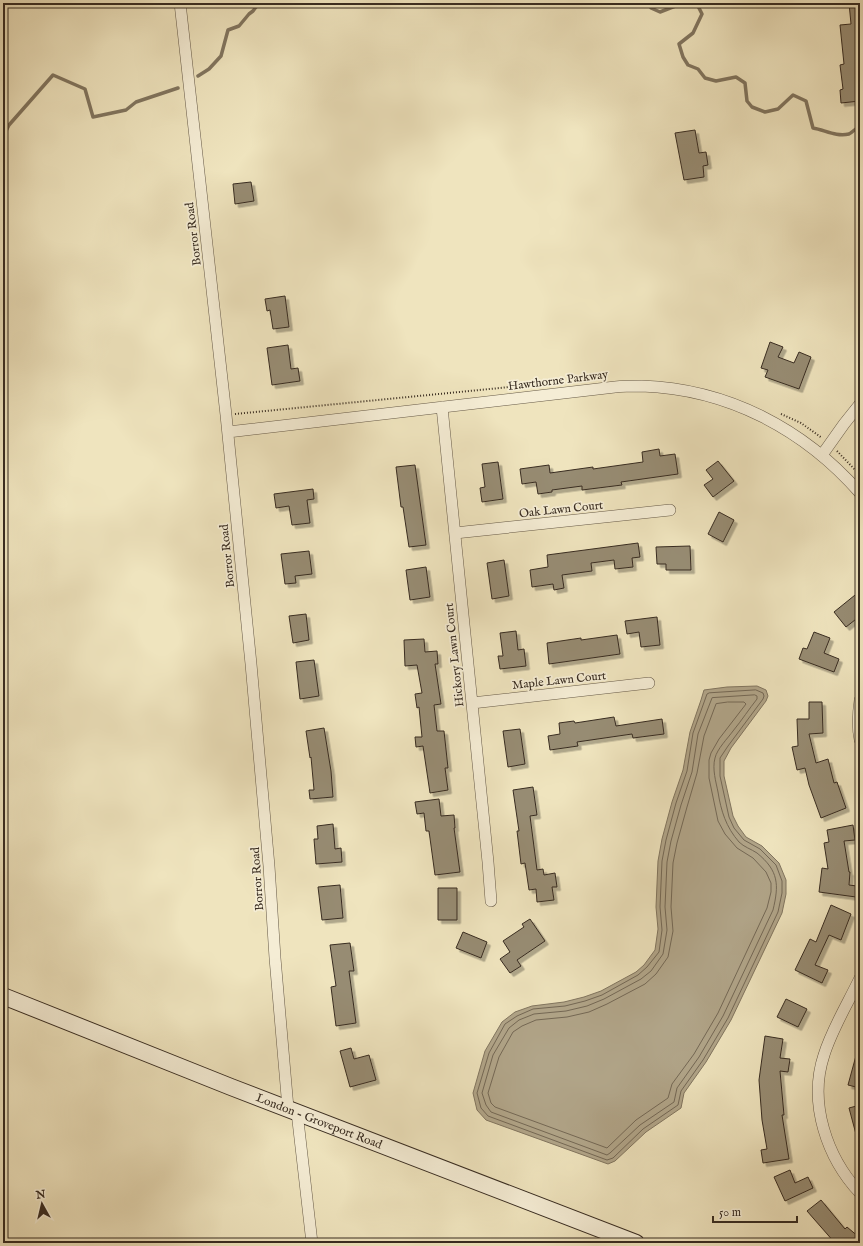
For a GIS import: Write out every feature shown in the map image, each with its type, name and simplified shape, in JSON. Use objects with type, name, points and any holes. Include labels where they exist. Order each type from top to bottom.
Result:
[{"type":"main road","name":"London - Groveport Road","points":[[3,996],[636,1243]]},
{"type":"street","name":"Borror Road","points":[[180,3],[228,432],[264,809],[275,958],[292,1110],[312,1243]]},
{"type":"street","name":"Hawthorne Parkway","points":[[228,432],[615,387],[642,386],[663,388],[700,394],[749,410],[778,424],[822,455],[847,478],[860,493]]},
{"type":"street","points":[[822,455],[860,404]]},
{"type":"street","name":"Hickory Lawn Court","points":[[442,407],[491,901]]},
{"type":"street","name":"Oak Lawn Court","points":[[455,534],[670,510]]},
{"type":"street","name":"Maple Lawn Court","points":[[472,703],[648,683]]},
{"type":"street","points":[[860,700],[858,711],[858,731],[860,740]]},
{"type":"street","points":[[860,978],[832,1034],[823,1056],[818,1079],[820,1110],[825,1135],[835,1159],[849,1182],[860,1193]]},
{"type":"water","points":[[757,686],[766,690],[768,696],[766,701],[731,748],[724,761],[724,776],[733,816],[738,826],[746,837],[762,846],[779,863],[786,880],[786,894],[782,913],[731,1020],[706,1062],[684,1093],[681,1108],[646,1132],[615,1161],[608,1164],[486,1120],[477,1110],[473,1093],[485,1051],[502,1022],[515,1012],[532,1006],[564,1002],[601,991],[636,972],[644,965],[655,950],[658,929],[656,907],[658,861],[662,839],[672,802],[683,770],[690,732],[704,690],[727,687]]},
{"type":"building","points":[[849,3],[859,3],[860,101],[841,103],[840,90],[843,89],[840,65],[844,64],[840,25],[851,24]]},
{"type":"building","points":[[695,130],[699,153],[706,152],[708,165],[703,166],[704,177],[684,180],[675,133]]},
{"type":"building","points":[[251,182],[254,201],[235,204],[233,184]]},
{"type":"building","points":[[285,296],[289,327],[273,329],[270,310],[267,311],[265,299]]},
{"type":"building","points":[[770,342],[783,347],[778,357],[794,363],[799,352],[811,357],[799,389],[765,377],[768,370],[761,368]]},
{"type":"building","points":[[288,345],[291,369],[298,368],[300,381],[272,385],[267,348]]},
{"type":"building","points":[[659,449],[660,456],[675,454],[678,474],[621,482],[622,485],[582,490],[582,486],[552,490],[552,492],[538,494],[536,482],[522,484],[520,469],[549,465],[550,473],[643,462],[642,452]]},
{"type":"building","points":[[718,461],[734,481],[713,497],[704,485],[713,479],[706,470]]},
{"type":"building","points":[[498,462],[503,499],[482,502],[480,488],[485,487],[482,464]]},
{"type":"building","points":[[415,465],[426,545],[409,547],[403,507],[401,507],[396,467]]},
{"type":"building","points":[[313,489],[314,499],[307,500],[310,523],[292,525],[289,506],[276,508],[274,494]]},
{"type":"building","points":[[719,512],[734,520],[723,542],[708,534]]},
{"type":"building","points":[[638,543],[640,557],[632,558],[633,567],[615,569],[614,560],[591,563],[592,571],[562,575],[564,588],[554,590],[553,584],[532,587],[530,570],[548,567],[547,555]]},
{"type":"building","points":[[690,546],[691,570],[666,570],[666,564],[657,564],[656,547]]},
{"type":"building","points":[[309,551],[312,574],[295,576],[296,583],[285,584],[281,554]]},
{"type":"building","points":[[504,560],[509,596],[492,599],[487,563]]},
{"type":"building","points":[[426,567],[430,597],[410,600],[406,570]]},
{"type":"building","points":[[860,591],[860,616],[846,627],[834,612]]},
{"type":"building","points":[[306,614],[309,640],[293,643],[289,616]]},
{"type":"building","points":[[657,617],[660,645],[641,647],[639,632],[627,634],[625,621]]},
{"type":"building","points":[[516,631],[518,650],[524,649],[526,666],[500,669],[498,656],[503,656],[500,633]]},
{"type":"building","points":[[814,632],[830,638],[824,653],[839,659],[834,672],[799,659],[803,648],[807,649]]},
{"type":"building","points":[[617,635],[620,654],[549,664],[547,643]]},
{"type":"building","points":[[424,639],[425,652],[437,651],[438,664],[435,664],[441,704],[434,705],[437,731],[444,731],[448,768],[445,768],[448,790],[430,793],[423,746],[416,747],[415,737],[422,737],[419,707],[417,708],[415,694],[422,693],[417,665],[405,666],[404,640]]},
{"type":"building","points":[[314,660],[319,696],[300,699],[296,662]]},
{"type":"building","points":[[809,702],[822,702],[823,733],[809,734],[816,763],[828,759],[834,783],[837,782],[846,808],[821,818],[809,785],[805,768],[797,770],[792,747],[798,746],[797,719],[809,719]]},
{"type":"building","points":[[614,717],[616,726],[662,719],[664,734],[633,738],[632,734],[577,742],[578,746],[550,750],[548,736],[560,734],[559,723],[574,721],[575,723]]},
{"type":"building","points":[[324,728],[331,771],[333,797],[310,799],[309,790],[314,790],[311,757],[310,758],[306,731]]},
{"type":"building","points":[[520,729],[525,764],[508,767],[503,731]]},
{"type":"building","points":[[533,787],[537,815],[530,816],[537,870],[543,869],[544,875],[555,873],[557,887],[552,887],[554,900],[537,902],[536,889],[529,890],[525,863],[521,864],[517,831],[519,831],[513,790]]},
{"type":"building","points":[[439,799],[441,816],[454,815],[454,828],[460,872],[435,875],[429,831],[426,831],[424,813],[417,814],[415,802]]},
{"type":"building","points":[[333,824],[335,849],[341,848],[342,862],[316,864],[314,839],[318,839],[317,826]]},
{"type":"building","points":[[853,825],[855,840],[844,841],[850,872],[849,885],[857,886],[856,897],[819,892],[822,868],[828,869],[824,843],[829,842],[827,830]]},
{"type":"building","points":[[340,885],[343,918],[322,920],[318,887]]},
{"type":"building","points":[[438,888],[457,888],[457,920],[438,920]]},
{"type":"building","points":[[831,905],[851,914],[841,940],[829,935],[815,965],[828,970],[822,983],[795,970],[810,939],[816,942]]},
{"type":"building","points":[[530,919],[545,941],[517,960],[521,966],[510,973],[500,959],[510,952],[503,941],[524,927],[522,924]]},
{"type":"building","points":[[463,932],[487,942],[481,958],[456,948]]},
{"type":"building","points":[[350,943],[354,971],[349,971],[356,1023],[336,1026],[331,987],[336,986],[330,945]]},
{"type":"building","points":[[786,999],[807,1009],[798,1027],[777,1017]]},
{"type":"building","points":[[765,1036],[783,1039],[780,1058],[790,1059],[788,1072],[780,1071],[784,1115],[782,1115],[789,1159],[763,1163],[761,1150],[767,1149],[762,1120],[759,1080]]},
{"type":"building","points":[[351,1048],[354,1059],[369,1055],[376,1080],[350,1087],[340,1051]]},
{"type":"building","points":[[857,1052],[860,1052],[860,1088],[848,1085]]},
{"type":"building","points":[[860,1105],[860,1138],[857,1138],[849,1108]]},
{"type":"building","points":[[790,1170],[795,1183],[808,1177],[813,1188],[785,1201],[774,1177]]},
{"type":"building","points":[[821,1200],[845,1229],[847,1227],[860,1238],[860,1243],[835,1243],[807,1211]]},
{"type":"waterway","points":[[198,76],[209,69],[221,56],[228,30],[239,26],[259,3]]},
{"type":"waterway","points":[[650,3],[651,8],[660,12],[683,3],[698,6],[702,14],[693,33],[679,44],[683,57],[688,65],[698,69],[705,78],[716,81],[736,77],[745,83],[747,101],[752,107],[765,112],[778,109],[793,95],[806,101],[813,128],[844,135],[849,134],[860,127]]},
{"type":"waterway","points":[[3,137],[9,125],[53,75],[85,89],[93,117],[126,110],[136,102],[178,88]]}]
